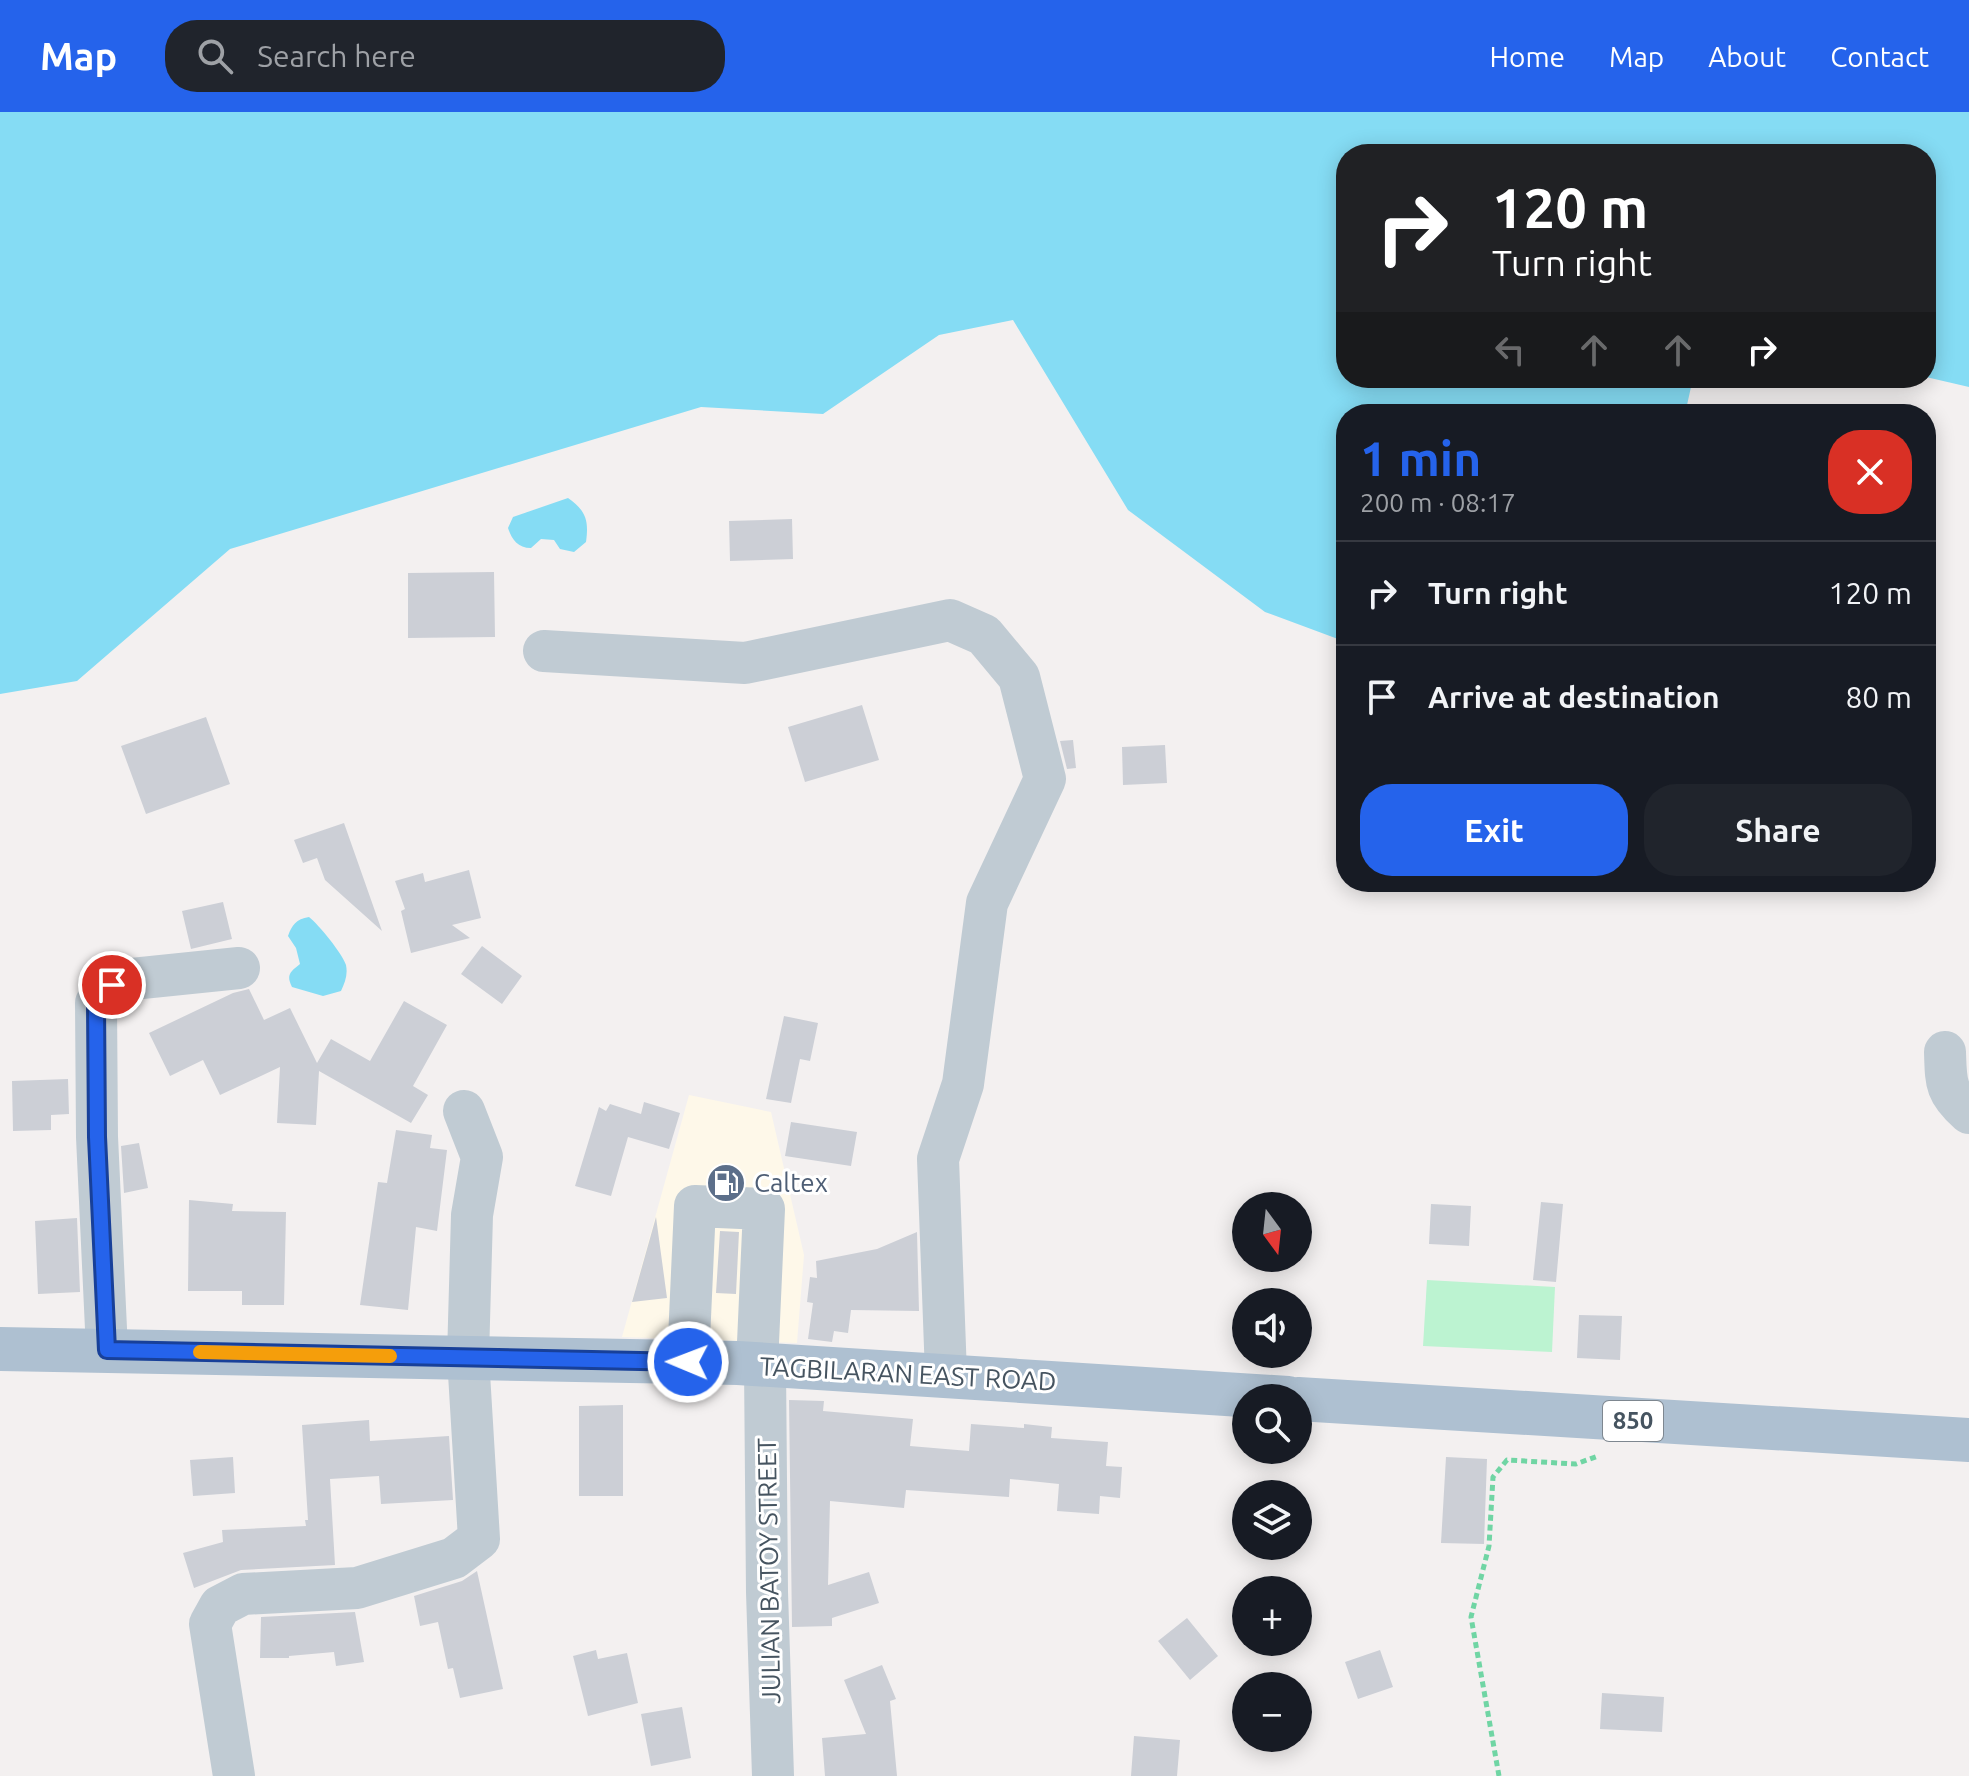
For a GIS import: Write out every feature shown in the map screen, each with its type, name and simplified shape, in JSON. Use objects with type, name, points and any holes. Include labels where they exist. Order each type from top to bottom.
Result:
[{"type":"main road","name":"TAGBILARAN EAST ROAD","points":[[0,1349],[688,1362],[946,1374],[1232,1394]]},
{"type":"main road","name":"850","points":[[1312,1400],[1969,1440]]},
{"type":"street","points":[[544,651],[745,663],[950,620],[984,635],[1019,677],[1045,779],[987,903],[963,1084],[938,1159],[946,1374]]},
{"type":"street","points":[[107,1350],[97,1137],[96,1003],[112,985],[132,979],[239,968]]},
{"type":"street","points":[[1945,1052],[1946,1079],[1951,1097],[1969,1113]]},
{"type":"street","points":[[234,1776],[210,1624],[220,1606],[243,1594],[357,1588],[454,1558],[479,1539],[468,1357],[472,1215],[482,1157],[464,1111]]},
{"type":"street","name":"JULIAN BATOY STREET","points":[[688,1362],[695,1206],[764,1209],[761,1365],[773,1776]]},
{"type":"path","points":[[1499,1776],[1471,1617],[1489,1546],[1493,1477],[1507,1460],[1576,1464],[1598,1456],[1599,1419]]},
{"type":"shaded area","name":"Caltex","points":[[689,1095],[771,1112],[804,1255],[797,1343],[622,1337]]},
{"type":"green space","points":[[1427,1280],[1555,1287],[1552,1352],[1423,1346]]},
{"type":"water","points":[[0,112],[1969,112],[1969,387],[1936,379],[1936,144],[1336,144],[1336,388],[1691,388],[1687,404],[1336,404],[1336,638],[1265,612],[1128,510],[1013,320],[939,335],[823,414],[701,407],[230,549],[77,681],[0,694]]},
{"type":"water","points":[[568,498],[579,507],[587,528],[586,542],[574,552],[560,549],[554,540],[541,539],[531,548],[522,547],[514,540],[508,528],[513,517]]},
{"type":"water","points":[[309,917],[330,940],[346,965],[341,991],[323,996],[292,987],[290,983],[290,974],[300,964],[296,948],[288,936],[295,923]]},
{"type":"building","points":[[792,519],[793,559],[730,561],[729,521]]},
{"type":"building","points":[[494,572],[495,637],[408,638],[408,573]]},
{"type":"building","points":[[862,705],[879,760],[805,782],[788,727]]},
{"type":"building","points":[[206,717],[230,784],[146,814],[121,746]]},
{"type":"building","points":[[1073,740],[1076,768],[1067,769],[1060,741]]},
{"type":"building","points":[[1165,745],[1167,783],[1123,785],[1122,747]]},
{"type":"building","points":[[344,823],[382,931],[325,880],[317,858],[303,863],[294,840]]},
{"type":"building","points":[[469,870],[481,918],[452,925],[470,938],[411,953],[401,911],[405,909],[395,881],[423,873],[425,882]]},
{"type":"building","points":[[223,902],[232,939],[191,949],[182,911]]},
{"type":"building","points":[[482,946],[522,976],[502,1004],[461,974]]},
{"type":"building","points":[[249,989],[264,1020],[290,1008],[317,1063],[331,1039],[370,1061],[404,1001],[447,1025],[413,1086],[428,1095],[411,1123],[319,1071],[316,1125],[277,1123],[280,1067],[220,1095],[203,1060],[170,1076],[149,1033],[233,993]]},
{"type":"building","points":[[784,1016],[818,1023],[810,1061],[800,1059],[791,1103],[766,1099]]},
{"type":"building","points":[[68,1079],[69,1114],[51,1115],[51,1130],[13,1131],[12,1081]]},
{"type":"building","points":[[644,1102],[680,1113],[669,1149],[628,1137],[611,1196],[575,1186],[599,1107],[606,1111],[610,1104],[641,1114]]},
{"type":"building","points":[[791,1122],[857,1132],[851,1166],[785,1156]]},
{"type":"building","points":[[396,1130],[432,1135],[430,1148],[447,1150],[437,1231],[416,1227],[408,1310],[360,1305],[378,1182],[387,1183]]},
{"type":"building","points":[[139,1143],[148,1188],[124,1193],[121,1146]]},
{"type":"building","points":[[189,1200],[233,1204],[232,1211],[286,1212],[284,1305],[242,1305],[242,1291],[188,1291]]},
{"type":"building","points":[[1541,1202],[1563,1204],[1556,1282],[1533,1280]]},
{"type":"building","points":[[1431,1204],[1471,1206],[1469,1246],[1429,1244]]},
{"type":"building","points":[[656,1217],[667,1298],[632,1302]]},
{"type":"building","points":[[77,1218],[80,1292],[38,1294],[35,1221]]},
{"type":"building","points":[[720,1231],[739,1232],[736,1294],[716,1293]]},
{"type":"building","points":[[917,1232],[919,1311],[851,1310],[848,1333],[834,1331],[832,1342],[808,1339],[813,1303],[807,1302],[810,1277],[817,1278],[816,1261],[877,1249]]},
{"type":"building","points":[[1579,1315],[1622,1316],[1620,1360],[1577,1358]]},
{"type":"building","points":[[789,1400],[824,1401],[823,1411],[913,1419],[910,1446],[969,1451],[971,1424],[1052,1427],[1051,1438],[1108,1442],[1106,1466],[1122,1467],[1120,1498],[1100,1496],[1099,1514],[1057,1511],[1059,1484],[1010,1479],[1009,1497],[906,1490],[904,1508],[830,1501],[828,1585],[869,1572],[879,1603],[832,1618],[832,1626],[792,1627]]},
{"type":"building","points":[[623,1405],[623,1496],[579,1496],[579,1406]]},
{"type":"building","points":[[369,1420],[370,1441],[449,1436],[453,1500],[381,1504],[379,1476],[330,1479],[335,1565],[241,1570],[194,1588],[183,1553],[223,1542],[222,1530],[306,1526],[302,1425]]},
{"type":"building","points":[[233,1457],[235,1493],[193,1496],[190,1460]]},
{"type":"building","points":[[1446,1457],[1487,1459],[1484,1544],[1441,1543]]},
{"type":"building","points":[[477,1571],[503,1689],[460,1698],[453,1668],[448,1669],[438,1622],[420,1626],[414,1596],[462,1581]]},
{"type":"building","points":[[355,1612],[364,1662],[336,1666],[334,1652],[260,1658],[261,1617]]},
{"type":"building","points":[[1187,1618],[1218,1656],[1190,1680],[1158,1641]]},
{"type":"building","points":[[596,1650],[598,1659],[627,1653],[638,1703],[588,1716],[573,1656]]},
{"type":"building","points":[[1380,1650],[1393,1687],[1358,1699],[1345,1662]]},
{"type":"building","points":[[882,1665],[896,1699],[890,1701],[897,1776],[825,1776],[822,1738],[866,1734],[844,1680]]},
{"type":"building","points":[[1602,1693],[1664,1697],[1662,1732],[1600,1729]]},
{"type":"building","points":[[682,1707],[691,1758],[651,1766],[641,1714]]},
{"type":"building","points":[[1134,1736],[1180,1740],[1177,1776],[1131,1776]]},
{"type":"slow traffic","points":[[200,1352],[390,1356]]},
{"type":"place","name":"Caltex","points":[[726,1183]]},
{"type":"route","points":[[112,985],[96,1003],[97,1137],[107,1350],[688,1362]]}]
